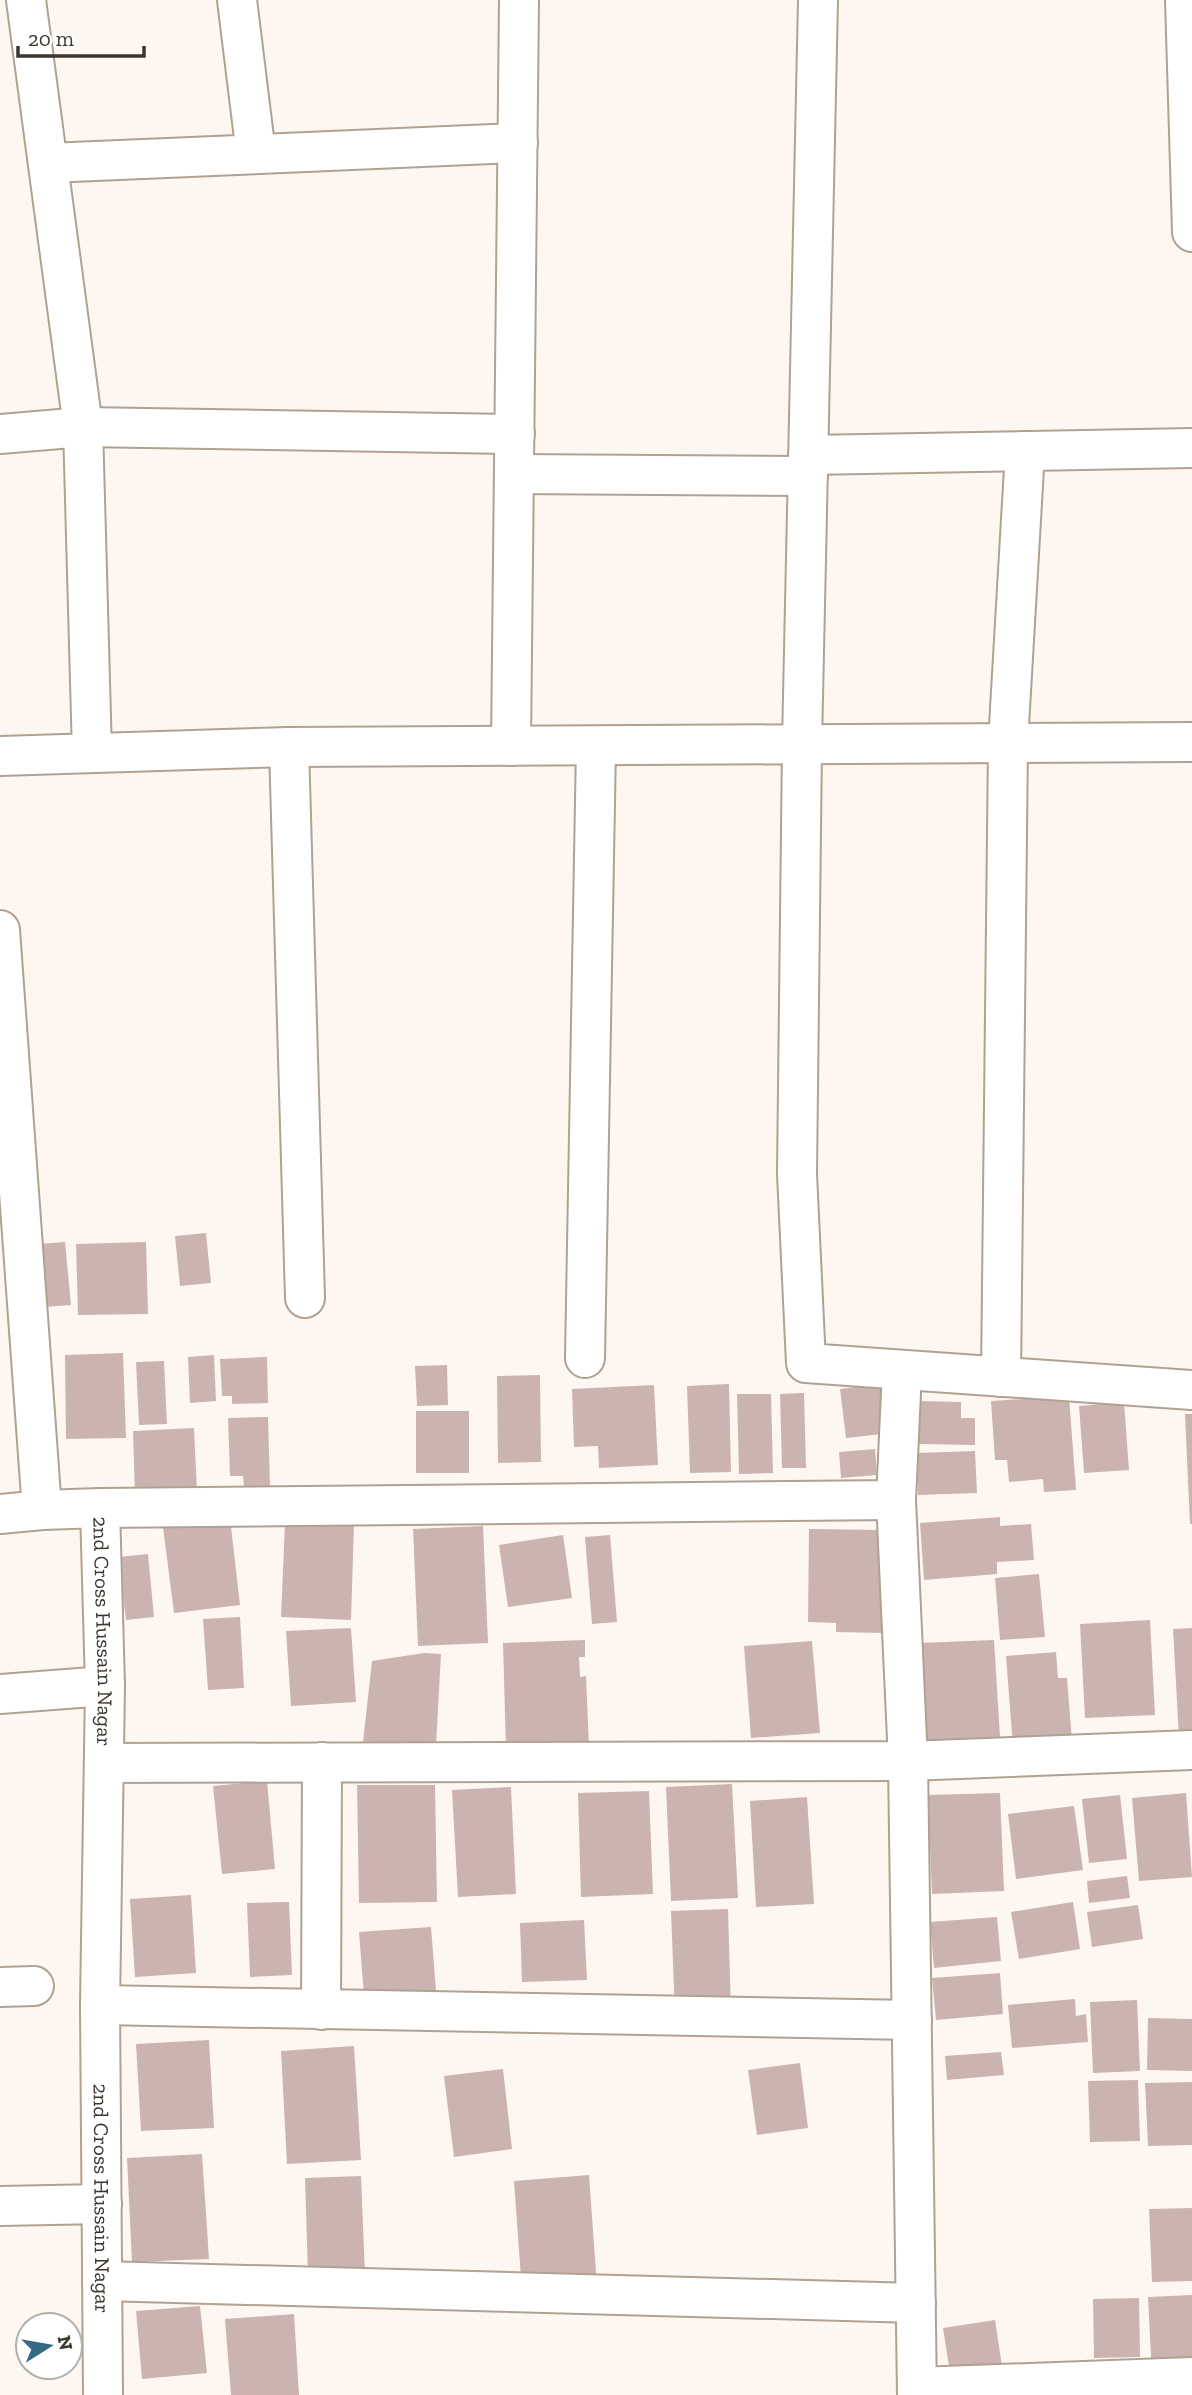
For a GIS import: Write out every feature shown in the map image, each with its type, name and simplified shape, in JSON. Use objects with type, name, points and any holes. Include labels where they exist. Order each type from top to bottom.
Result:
[{"type":"street","points":[[26,0],[83,427],[92,753]]},
{"type":"street","points":[[237,0],[256,154]]},
{"type":"street","points":[[511,746],[519,0]]},
{"type":"street","points":[[818,0],[802,744],[797,1174],[806,1363],[1192,1390]]},
{"type":"street","points":[[1185,0],[1192,232]]},
{"type":"street","points":[[48,163],[518,143]]},
{"type":"street","points":[[0,434],[83,427],[515,434]]},
{"type":"street","points":[[514,474],[808,466],[1025,451],[1192,448]]},
{"type":"street","points":[[1001,1377],[1008,743],[1025,451]]},
{"type":"street","points":[[0,756],[289,747],[1192,742]]},
{"type":"street","points":[[584,1358],[596,746]]},
{"type":"street","points":[[289,747],[304,1298]]},
{"type":"street","points":[[0,930],[15,1327],[42,1510]]},
{"type":"street","points":[[902,1371],[896,1500],[908,1761],[917,2391],[1192,2377]]},
{"type":"street","points":[[100,1508],[896,1500]]},
{"type":"street","name":"2nd Cross Hussain Nagar","points":[[0,1514],[100,1508],[105,1686],[100,2005],[103,2395]]},
{"type":"street","points":[[0,1694],[105,1686]]},
{"type":"street","points":[[104,1763],[908,1761],[1192,1750]]},
{"type":"street","points":[[321,2010],[322,1762]]},
{"type":"street","points":[[100,2005],[912,2020]]},
{"type":"street","points":[[0,2206],[102,2204]]},
{"type":"street","points":[[102,2281],[916,2304]]},
{"type":"building","points":[[206,1233],[211,1283],[180,1286],[175,1236]]},
{"type":"building","points":[[65,1242],[71,1305],[45,1307],[39,1244]]},
{"type":"building","points":[[146,1242],[148,1314],[78,1315],[76,1244]]},
{"type":"building","points":[[123,1353],[126,1438],[66,1439],[65,1355]]},
{"type":"building","points":[[214,1355],[216,1401],[190,1403],[188,1357]]},
{"type":"building","points":[[267,1357],[268,1403],[232,1404],[232,1396],[222,1396],[220,1359]]},
{"type":"building","points":[[164,1361],[167,1424],[139,1425],[136,1362]]},
{"type":"building","points":[[447,1365],[448,1405],[417,1406],[415,1366]]},
{"type":"building","points":[[540,1375],[541,1462],[498,1463],[497,1376]]},
{"type":"building","points":[[885,1383],[891,1433],[846,1438],[840,1389]]},
{"type":"building","points":[[729,1384],[731,1472],[690,1473],[687,1386]]},
{"type":"building","points":[[654,1385],[658,1465],[599,1468],[598,1446],[574,1447],[572,1389]]},
{"type":"building","points":[[804,1393],[806,1468],[782,1468],[780,1394]]},
{"type":"building","points":[[737,1394],[771,1394],[773,1473],[739,1474]]},
{"type":"building","points":[[1069,1396],[1076,1490],[1044,1492],[1043,1479],[1009,1482],[1007,1460],[995,1460],[991,1401]]},
{"type":"building","points":[[918,1401],[961,1402],[961,1418],[975,1418],[975,1445],[918,1444]]},
{"type":"building","points":[[1124,1402],[1129,1470],[1084,1473],[1079,1406]]},
{"type":"building","points":[[416,1411],[469,1411],[469,1473],[416,1473]]},
{"type":"building","points":[[1185,1414],[1192,1414],[1192,1524],[1190,1524]]},
{"type":"building","points":[[268,1417],[270,1487],[244,1488],[243,1476],[230,1476],[228,1418]]},
{"type":"building","points":[[194,1428],[197,1493],[135,1496],[133,1431]]},
{"type":"building","points":[[875,1449],[877,1475],[841,1478],[839,1452]]},
{"type":"building","points":[[975,1451],[977,1493],[918,1495],[917,1453]]},
{"type":"building","points":[[1000,1517],[1000,1526],[1031,1524],[1034,1560],[997,1562],[997,1574],[924,1580],[920,1523]]},
{"type":"building","points":[[230,1518],[240,1605],[174,1613],[163,1527]]},
{"type":"building","points":[[285,1522],[354,1524],[351,1620],[281,1617]]},
{"type":"building","points":[[483,1526],[488,1643],[418,1646],[413,1529]]},
{"type":"building","points":[[809,1529],[885,1530],[884,1633],[836,1632],[836,1623],[808,1622]]},
{"type":"building","points":[[563,1535],[572,1598],[508,1607],[499,1545]]},
{"type":"building","points":[[610,1535],[617,1622],[592,1624],[585,1537]]},
{"type":"building","points":[[148,1554],[154,1617],[126,1620],[118,1557]]},
{"type":"building","points":[[1039,1574],[1045,1637],[1000,1640],[995,1578]]},
{"type":"building","points":[[240,1617],[244,1688],[208,1690],[203,1619]]},
{"type":"building","points":[[1150,1620],[1155,1715],[1085,1718],[1080,1624]]},
{"type":"building","points":[[351,1628],[356,1702],[291,1706],[286,1631]]},
{"type":"building","points":[[1192,1628],[1192,1738],[1179,1738],[1173,1629]]},
{"type":"building","points":[[585,1640],[585,1657],[579,1657],[580,1677],[586,1676],[589,1747],[506,1750],[503,1643]]},
{"type":"building","points":[[994,1640],[1000,1737],[925,1740],[920,1643]]},
{"type":"building","points":[[812,1641],[820,1733],[751,1738],[744,1646]]},
{"type":"building","points":[[1056,1652],[1058,1678],[1067,1678],[1072,1741],[1013,1747],[1006,1656]]},
{"type":"building","points":[[424,1653],[441,1654],[436,1746],[363,1742],[372,1661]]},
{"type":"building","points":[[267,1781],[275,1869],[222,1874],[213,1786]]},
{"type":"building","points":[[732,1784],[738,1898],[671,1901],[666,1787]]},
{"type":"building","points":[[357,1785],[435,1785],[437,1902],[359,1903]]},
{"type":"building","points":[[511,1787],[516,1894],[458,1897],[452,1790]]},
{"type":"building","points":[[649,1791],[653,1894],[581,1897],[578,1793]]},
{"type":"building","points":[[1000,1793],[1004,1891],[932,1894],[928,1795]]},
{"type":"building","points":[[1186,1793],[1192,1877],[1139,1881],[1132,1798]]},
{"type":"building","points":[[1120,1795],[1127,1859],[1089,1863],[1082,1799]]},
{"type":"building","points":[[807,1797],[814,1904],[756,1907],[750,1801]]},
{"type":"building","points":[[1074,1806],[1083,1870],[1016,1879],[1008,1814]]},
{"type":"building","points":[[1127,1876],[1130,1898],[1089,1903],[1087,1881]]},
{"type":"building","points":[[191,1895],[196,1973],[135,1977],[130,1899]]},
{"type":"building","points":[[289,1902],[292,1975],[250,1977],[247,1903]]},
{"type":"building","points":[[1073,1902],[1080,1949],[1019,1959],[1011,1912]]},
{"type":"building","points":[[1138,1905],[1143,1939],[1092,1947],[1087,1912]]},
{"type":"building","points":[[728,1909],[731,2013],[675,2015],[671,1911]]},
{"type":"building","points":[[997,1917],[1001,1961],[934,1968],[930,1922]]},
{"type":"building","points":[[584,1920],[587,1980],[522,1982],[520,1923]]},
{"type":"building","points":[[431,1927],[437,2003],[365,2008],[359,1932]]},
{"type":"building","points":[[1000,1973],[1003,2014],[936,2020],[932,1978]]},
{"type":"building","points":[[1075,1999],[1076,2016],[1086,2014],[1088,2042],[1012,2048],[1008,2005]]},
{"type":"building","points":[[1137,2000],[1140,2071],[1093,2073],[1090,2002]]},
{"type":"building","points":[[1148,2018],[1192,2019],[1192,2071],[1147,2070]]},
{"type":"building","points":[[209,2040],[214,2128],[141,2131],[136,2044]]},
{"type":"building","points":[[354,2046],[361,2160],[287,2164],[281,2051]]},
{"type":"building","points":[[1001,2052],[1004,2075],[947,2080],[945,2056]]},
{"type":"building","points":[[800,2063],[808,2128],[757,2135],[748,2070]]},
{"type":"building","points":[[503,2069],[512,2149],[454,2157],[444,2076]]},
{"type":"building","points":[[1138,2080],[1140,2141],[1090,2142],[1088,2081]]},
{"type":"building","points":[[1192,2082],[1192,2145],[1148,2146],[1145,2083]]},
{"type":"building","points":[[202,2154],[209,2259],[132,2262],[127,2158]]},
{"type":"building","points":[[589,2175],[597,2286],[522,2292],[514,2181]]},
{"type":"building","points":[[361,2176],[365,2274],[308,2276],[305,2178]]},
{"type":"building","points":[[1192,2208],[1192,2281],[1152,2282],[1149,2209]]},
{"type":"building","points":[[1192,2295],[1192,2374],[1152,2376],[1148,2297]]},
{"type":"building","points":[[1139,2298],[1140,2357],[1094,2358],[1093,2299]]},
{"type":"building","points":[[200,2306],[207,2373],[142,2379],[136,2311]]},
{"type":"building","points":[[294,2314],[299,2395],[231,2395],[225,2319]]},
{"type":"building","points":[[995,2320],[1002,2366],[950,2373],[943,2328]]}]
